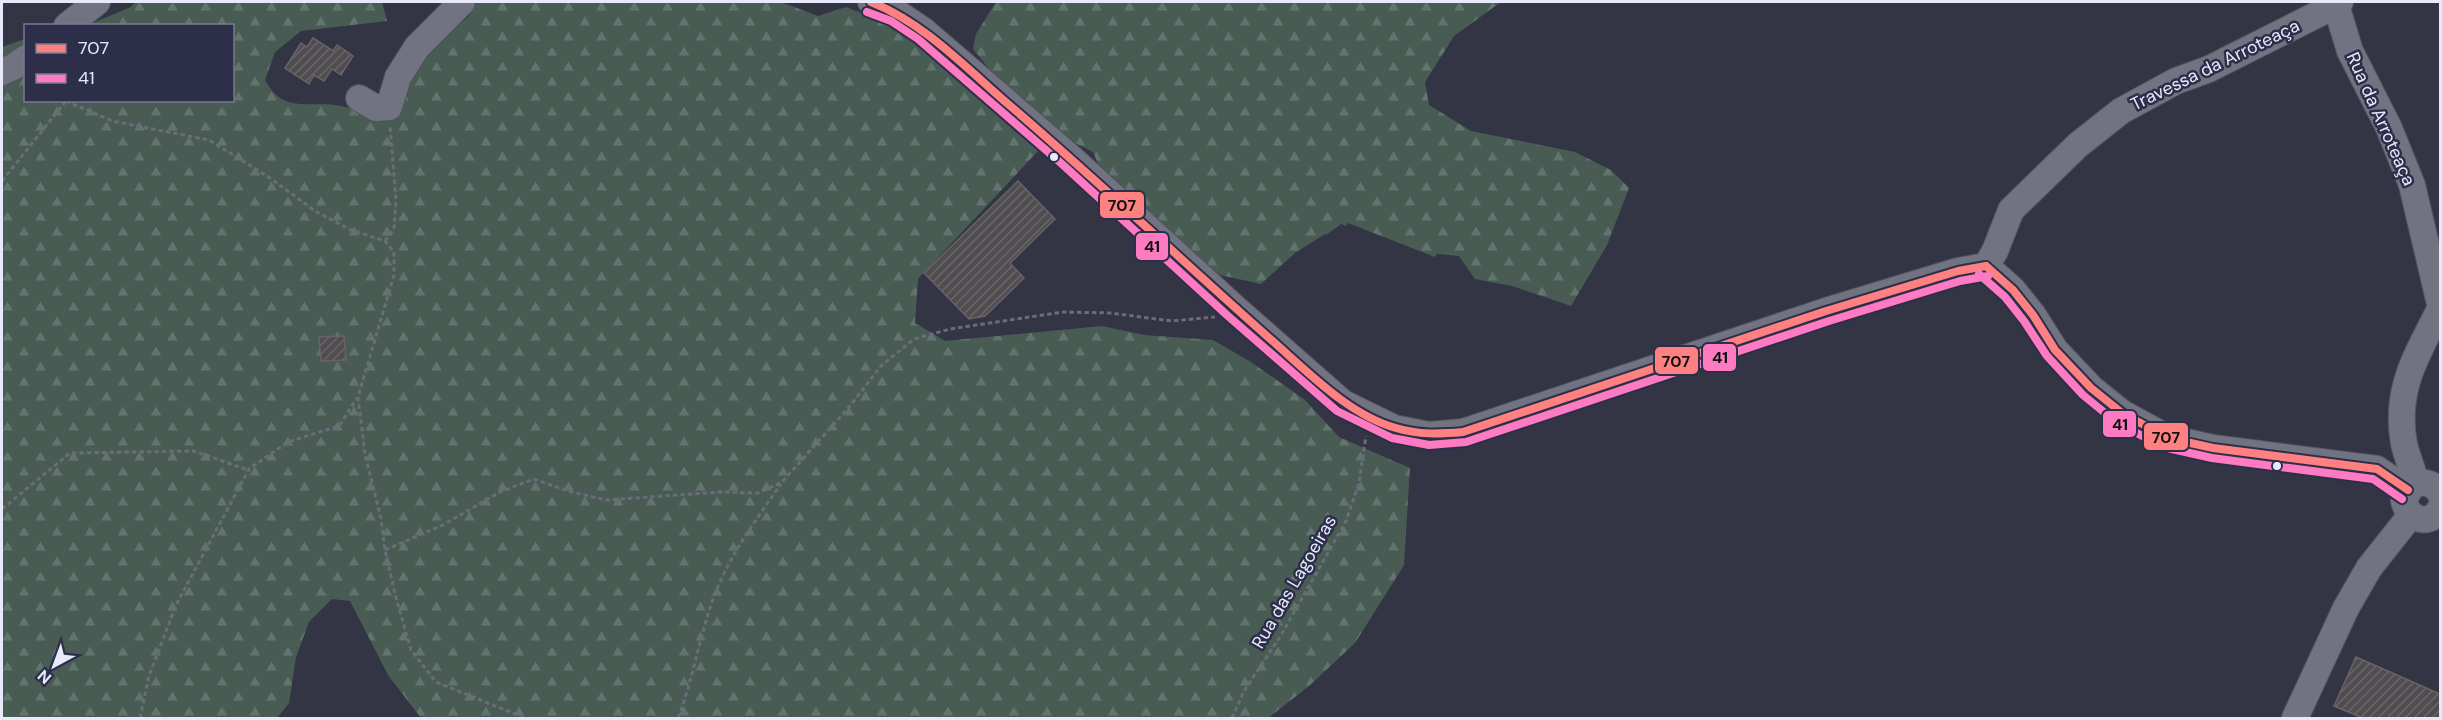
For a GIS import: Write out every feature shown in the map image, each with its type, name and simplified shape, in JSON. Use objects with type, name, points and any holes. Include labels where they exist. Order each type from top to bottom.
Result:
[{"type":"street","points":[[69,24],[97,2]]},
{"type":"street","points":[[359,98],[376,108],[389,107],[398,77],[417,47],[462,2]]},
{"type":"street","points":[[871,2],[896,12],[924,31],[1069,156],[1343,403],[1394,428],[1429,435],[1463,432],[1826,311],[1958,271],[1986,266],[2013,290],[2034,315],[2055,350],[2091,388],[2122,413],[2168,438],[2212,448],[2377,469],[2430,501]]},
{"type":"street","name":"Travessa da Arroteaça","points":[[1986,266],[1995,251],[2011,210],[2078,145],[2121,111],[2176,81],[2209,69],[2338,4]]},
{"type":"street","name":"Rua da Arroteaça","points":[[2338,4],[2350,51],[2389,128],[2412,185],[2440,304]]},
{"type":"street","points":[[2,72],[24,59]]},
{"type":"street","points":[[2430,501],[2404,442],[2401,412],[2404,387],[2440,309]]},
{"type":"street","points":[[2295,718],[2346,608],[2369,568],[2430,501]]},
{"type":"path","points":[[2,182],[65,102]]},
{"type":"path","points":[[68,102],[112,121],[209,140],[270,177],[315,211],[351,230],[385,241],[394,252],[394,275],[357,397],[339,426],[288,442],[248,470],[176,605],[149,676],[140,718]]},
{"type":"path","points":[[385,241],[394,229],[396,200],[389,107]]},
{"type":"path","points":[[678,718],[688,692],[713,598],[744,536],[782,482],[850,406],[881,366],[914,339],[951,329],[1063,312],[1110,313],[1172,321],[1221,317],[1236,308]]},
{"type":"path","points":[[357,397],[365,454],[381,519],[385,550],[411,650],[436,682],[525,718]]},
{"type":"path","name":"Rua das Lagoeiras","points":[[1232,718],[1244,692],[1286,627],[1346,521],[1359,483],[1368,417]]},
{"type":"path","points":[[2,509],[70,453],[195,451],[248,470]]},
{"type":"path","points":[[385,550],[443,525],[500,492],[534,479],[568,491],[606,500],[721,492],[758,493],[782,482]]},
{"type":"green space","points":[[135,2],[382,2],[387,21],[301,31],[275,52],[265,80],[279,97],[286,101],[351,108],[376,118],[419,56],[468,17],[477,2],[781,2],[818,16],[846,7],[895,26],[940,60],[967,75],[990,70],[973,49],[976,34],[996,2],[1501,2],[1454,36],[1425,82],[1429,105],[1471,131],[1575,152],[1611,170],[1629,188],[1607,245],[1571,306],[1512,286],[1475,279],[1459,256],[1437,254],[1435,257],[1348,223],[1346,226],[1341,224],[1295,253],[1261,284],[1220,275],[1143,219],[1105,181],[1093,152],[1055,133],[918,279],[915,323],[945,341],[1102,326],[1144,335],[1213,340],[1251,362],[1305,400],[1339,437],[1410,468],[1404,565],[1355,643],[1309,686],[1268,718],[421,718],[388,675],[350,601],[332,599],[309,622],[296,657],[289,703],[277,718],[2,718],[2,47],[24,39],[24,102],[234,102],[234,24],[90,24],[131,7]]},
{"type":"building","points":[[313,38],[333,51],[337,45],[353,56],[341,75],[332,69],[324,81],[314,75],[309,84],[285,68],[301,43],[307,47]]},
{"type":"building","points":[[1018,181],[1055,219],[1010,263],[1024,278],[985,316],[969,319],[924,273]]},
{"type":"building","points":[[344,336],[346,360],[321,361],[319,337]]},
{"type":"building","points":[[2356,657],[2440,694],[2440,718],[2363,718],[2334,706]]},
{"type":"transit line","name":"707","points":[[871,2],[909,22],[943,47],[1328,390],[1361,413],[1396,428],[1429,433],[1463,432],[1826,311],[1958,271],[1986,266]]},
{"type":"transit line","name":"41","points":[[867,12],[891,21],[918,39],[1062,164],[1228,316],[1337,411],[1392,438],[1429,445],[1466,442],[1829,321],[1960,281],[1988,276]]},
{"type":"transit line","name":"707","points":[[1986,266],[2013,290],[2033,315],[2055,350],[2091,388],[2122,413],[2168,438],[2213,448],[2377,469],[2408,490]]},
{"type":"transit line","name":"41","points":[[1979,274],[2005,297],[2047,356],[2083,395],[2116,422],[2163,447],[2212,458],[2373,479],[2402,499]]}]
